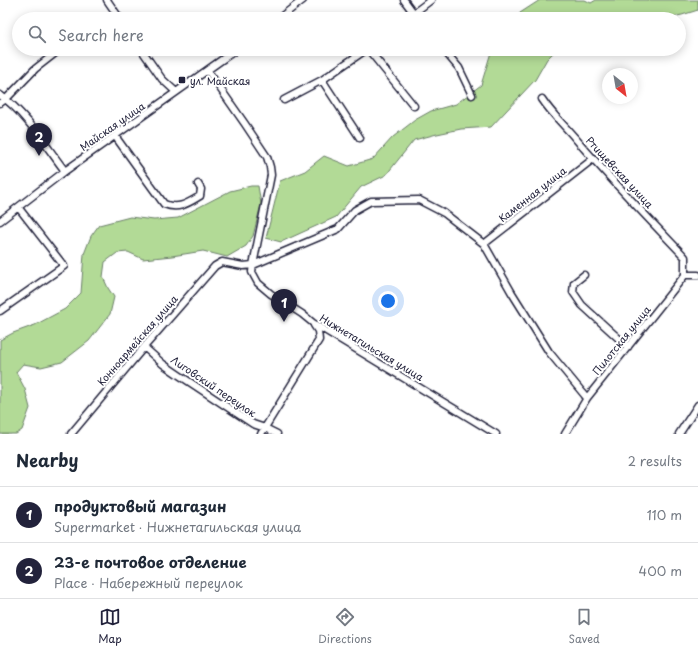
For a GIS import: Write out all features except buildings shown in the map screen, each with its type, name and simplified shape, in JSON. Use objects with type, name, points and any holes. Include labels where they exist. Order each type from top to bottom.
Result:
[{"type":"street","points":[[107,0],[115,12]]},
{"type":"street","points":[[287,12],[303,0]]},
{"type":"street","points":[[404,0],[412,12]]},
{"type":"street","points":[[419,12],[431,0]]},
{"type":"street","points":[[0,103],[52,56]]},
{"type":"street","points":[[145,56],[162,79],[176,92]]},
{"type":"street","name":"Майская улица","points":[[0,221],[65,171],[228,56]]},
{"type":"street","points":[[284,100],[322,80],[358,56]]},
{"type":"street","points":[[374,56],[414,106]]},
{"type":"street","points":[[449,56],[459,68],[472,95]]},
{"type":"street","points":[[208,71],[267,157],[270,167],[271,175],[253,265]]},
{"type":"street","points":[[322,80],[360,138]]},
{"type":"street","points":[[0,95],[6,99],[31,125],[65,171]]},
{"type":"street","name":"Ртищевская улица","points":[[542,99],[549,110],[593,159],[685,257],[686,275]]},
{"type":"street","points":[[115,136],[164,204],[178,207],[187,204],[200,196],[201,189],[198,184]]},
{"type":"street","name":"Каменная улица","points":[[484,244],[593,159]]},
{"type":"street","points":[[253,265],[338,229],[355,210],[371,201],[419,200],[444,213],[484,244],[512,294],[549,352],[587,398]]},
{"type":"street","points":[[0,311],[64,266],[18,207]]},
{"type":"street","name":"Конноармейская улица","points":[[71,434],[215,266],[222,262],[242,266],[253,265]]},
{"type":"street","name":"Нижнетагильская улица","points":[[253,265],[252,272],[258,282],[271,294],[313,323],[496,434]]},
{"type":"street","points":[[584,275],[574,283],[573,292],[582,305],[628,347]]},
{"type":"street","points":[[686,275],[698,275]]},
{"type":"street","name":"Пилотская улица","points":[[566,434],[587,398],[686,275]]},
{"type":"street","points":[[261,434],[319,340],[318,331],[313,323]]},
{"type":"street","name":"Лиговский переулок","points":[[144,347],[163,364],[253,424],[277,434]]},
{"type":"street","points":[[679,434],[698,405]]},
{"type":"green space","points":[[540,0],[585,0],[591,3],[596,0],[698,0],[698,10],[686,14],[686,12],[522,12]]},
{"type":"green space","points":[[490,56],[550,56],[535,80],[491,127],[461,129],[414,140],[386,175],[361,187],[336,217],[281,242],[266,238],[280,181],[305,171],[324,156],[349,166],[373,159],[393,137],[415,120],[431,111],[456,104],[481,85]]},
{"type":"green space","points":[[251,186],[258,186],[261,204],[253,236],[246,246],[227,257],[203,251],[143,259],[128,252],[117,253],[105,262],[103,277],[114,297],[110,314],[89,341],[62,362],[41,367],[23,364],[16,372],[25,389],[30,408],[22,430],[16,434],[0,434],[0,340],[13,333],[35,325],[65,309],[81,293],[84,254],[91,236],[99,225],[130,217],[154,220],[178,218],[230,191]]},
{"type":"place","name":"ул. Майская","points":[[182,80]]},
{"type":"place","name":"23-е почтовое отделение","points":[[39,156]]},
{"type":"place","name":"продуктовый магазин","points":[[284,322]]}]
